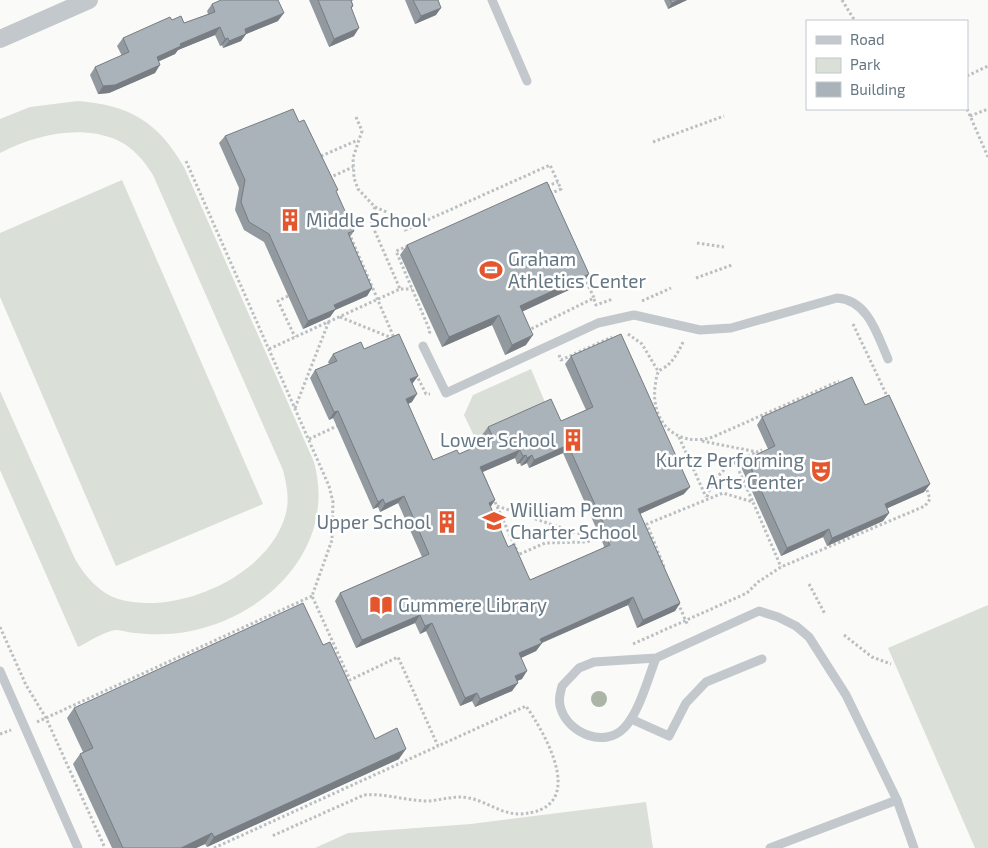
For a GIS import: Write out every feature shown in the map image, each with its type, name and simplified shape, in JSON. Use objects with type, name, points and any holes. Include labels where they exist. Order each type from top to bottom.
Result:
[{"type":"street","points":[[0,39],[89,0]]},
{"type":"lane","points":[[492,0],[527,81]]},
{"type":"lane","points":[[423,346],[446,393],[598,323],[634,315],[713,330],[731,328],[837,298],[848,299],[860,307],[870,319],[888,359]]},
{"type":"lane","points":[[656,658],[632,719],[623,730],[613,736],[599,737],[584,734],[574,728],[560,708],[562,686],[579,668],[594,662],[656,658],[759,611],[778,616],[796,626],[809,636],[846,695],[897,800],[914,848]]},
{"type":"lane","points":[[632,719],[669,736],[686,704],[706,682],[762,659]]},
{"type":"lane","points":[[0,671],[78,848]]},
{"type":"lane","points":[[770,848],[897,800]]},
{"type":"path","points":[[842,0],[853,20]]},
{"type":"path","points":[[968,76],[988,66]]},
{"type":"path","points":[[970,116],[988,109]]},
{"type":"path","points":[[967,110],[988,157]]},
{"type":"path","points":[[652,142],[724,116]]},
{"type":"path","points":[[356,117],[362,131],[353,158],[358,189],[375,207],[398,217],[405,230],[550,165],[561,189],[547,195],[551,203]]},
{"type":"path","points":[[318,150],[321,156],[359,140]]},
{"type":"path","points":[[315,155],[319,163]]},
{"type":"path","points":[[186,161],[329,486],[334,522],[332,540],[312,596],[350,680],[398,656],[438,746]]},
{"type":"path","points":[[326,179],[353,166]]},
{"type":"path","points":[[540,189],[558,182]]},
{"type":"path","points":[[375,207],[371,219],[372,227],[400,289]]},
{"type":"path","points":[[348,231],[395,340]]},
{"type":"path","points":[[414,243],[396,251],[430,331],[423,346]]},
{"type":"path","points":[[697,243],[724,247]]},
{"type":"path","points":[[696,278],[732,265]]},
{"type":"path","points":[[582,272],[596,305],[613,299]]},
{"type":"path","points":[[642,301],[671,288]]},
{"type":"path","points":[[269,349],[400,289],[412,289]]},
{"type":"path","points":[[288,296],[278,301],[295,337]]},
{"type":"path","points":[[524,332],[594,298]]},
{"type":"path","points":[[849,316],[890,405]]},
{"type":"path","points":[[339,317],[403,345]]},
{"type":"path","points":[[294,408],[329,322]]},
{"type":"path","points":[[554,343],[561,360],[608,339],[635,333]]},
{"type":"path","points":[[628,334],[642,344],[658,372]]},
{"type":"path","points":[[676,340],[690,343]]},
{"type":"path","points":[[683,342],[676,356],[658,372],[654,396],[655,407],[662,422],[679,436],[707,498]]},
{"type":"path","points":[[414,370],[426,394],[446,393]]},
{"type":"path","points":[[701,441],[839,381]]},
{"type":"path","points":[[309,439],[337,426]]},
{"type":"path","points":[[679,436],[757,452]]},
{"type":"path","points":[[707,498],[715,479],[722,470],[762,450]]},
{"type":"path","points":[[735,462],[781,568]]},
{"type":"path","points":[[627,659],[629,646],[747,593],[758,582],[781,568],[799,562],[925,506],[929,494],[922,476]]},
{"type":"path","points":[[639,527],[723,492],[753,502]]},
{"type":"path","points":[[518,554],[496,504],[595,539]]},
{"type":"path","points":[[647,524],[664,568]]},
{"type":"path","points":[[511,558],[545,543],[587,542],[600,536]]},
{"type":"path","points":[[809,584],[825,614]]},
{"type":"path","points":[[675,594],[688,626]]},
{"type":"path","points":[[32,724],[312,596]]},
{"type":"path","points":[[0,627],[26,685],[46,718],[104,848]]},
{"type":"path","points":[[844,634],[872,657],[891,664]]},
{"type":"path","points":[[214,848],[526,706],[552,755],[560,782],[559,790],[550,804],[541,809],[518,814],[470,798],[458,796],[429,801],[378,794],[364,795],[272,836]]},
{"type":"path","points":[[0,734],[15,728]]},
{"type":"green space","points":[[78,101],[113,107],[141,119],[164,138],[184,167],[314,462],[319,493],[315,522],[306,548],[290,572],[270,593],[246,610],[220,623],[191,631],[156,634],[116,630],[102,634],[78,647],[0,470],[0,391],[75,559],[98,588],[118,599],[142,603],[168,602],[195,595],[221,585],[245,570],[264,552],[279,531],[287,508],[288,498],[283,470],[153,175],[142,160],[128,146],[117,140],[103,135],[73,132],[27,141],[0,153],[0,119],[30,107]]},
{"type":"green space","points":[[122,180],[263,504],[116,566],[0,297],[0,233]]},
{"type":"green space","points":[[531,369],[547,407],[475,438],[464,415],[473,395]]},
{"type":"green space","points":[[988,605],[988,848],[975,848],[888,648]]},
{"type":"green space","points":[[646,802],[653,848],[315,848],[348,833],[471,824]]},
{"type":"building","points":[[221,0],[278,0],[284,13],[245,29],[246,34],[229,41],[228,38],[225,39],[220,27],[180,44],[181,46],[157,57],[160,65],[115,85],[103,86],[95,67],[129,52],[123,38],[170,17],[172,20],[181,16],[184,23],[215,12],[212,4]]},
{"type":"building","points":[[318,0],[351,0],[353,6],[351,7],[359,28],[334,39]]},
{"type":"building","points":[[413,0],[438,0],[441,8],[421,16]]},
{"type":"building","name":"Middle School","points":[[293,109],[299,122],[304,120],[338,190],[336,191],[354,231],[348,233],[372,288],[334,305],[336,309],[308,321],[269,234],[249,222],[241,202],[245,180],[225,136]]},
{"type":"building","name":"Graham Athletics Center","points":[[547,182],[589,274],[520,306],[533,335],[512,345],[499,315],[449,337],[407,245]]},
{"type":"building","name":"Upper School","points":[[399,334],[418,376],[410,379],[417,394],[406,399],[433,460],[457,450],[459,454],[494,439],[488,427],[551,399],[561,421],[593,407],[571,356],[621,334],[690,487],[638,509],[680,603],[643,620],[633,597],[540,639],[542,643],[519,653],[527,671],[515,676],[518,683],[480,699],[477,693],[465,698],[432,623],[425,626],[420,615],[362,640],[340,593],[429,554],[404,496],[385,504],[383,499],[378,502],[338,411],[334,412],[315,370],[337,361],[333,354],[361,342],[364,349]],"holes":[[[568,445],[611,540],[608,541],[610,545],[530,580],[514,544],[508,547],[489,503],[495,500],[480,467],[520,450],[523,456],[526,455],[527,458],[532,455],[534,460]]]},
{"type":"building","points":[[852,377],[865,405],[889,395],[930,484],[885,504],[889,513],[832,538],[829,529],[787,548],[747,459],[775,446],[762,417]]},
{"type":"building","points":[[303,603],[323,645],[330,642],[375,739],[397,728],[406,749],[214,837],[212,833],[181,848],[123,848],[80,754],[93,748],[74,708]]},
{"type":"place","name":"Middle School","points":[[290,220]]},
{"type":"place","name":"Graham Athletics Center","points":[[491,270]]},
{"type":"place","name":"Lower School","points":[[573,440]]},
{"type":"place","name":"Kurtz Performing Arts Center","points":[[821,471]]},
{"type":"place","name":"William Penn Charter School","points":[[494,521]]},
{"type":"place","name":"Upper School","points":[[447,522]]},
{"type":"place","name":"Gummere Library","points":[[381,605]]}]
